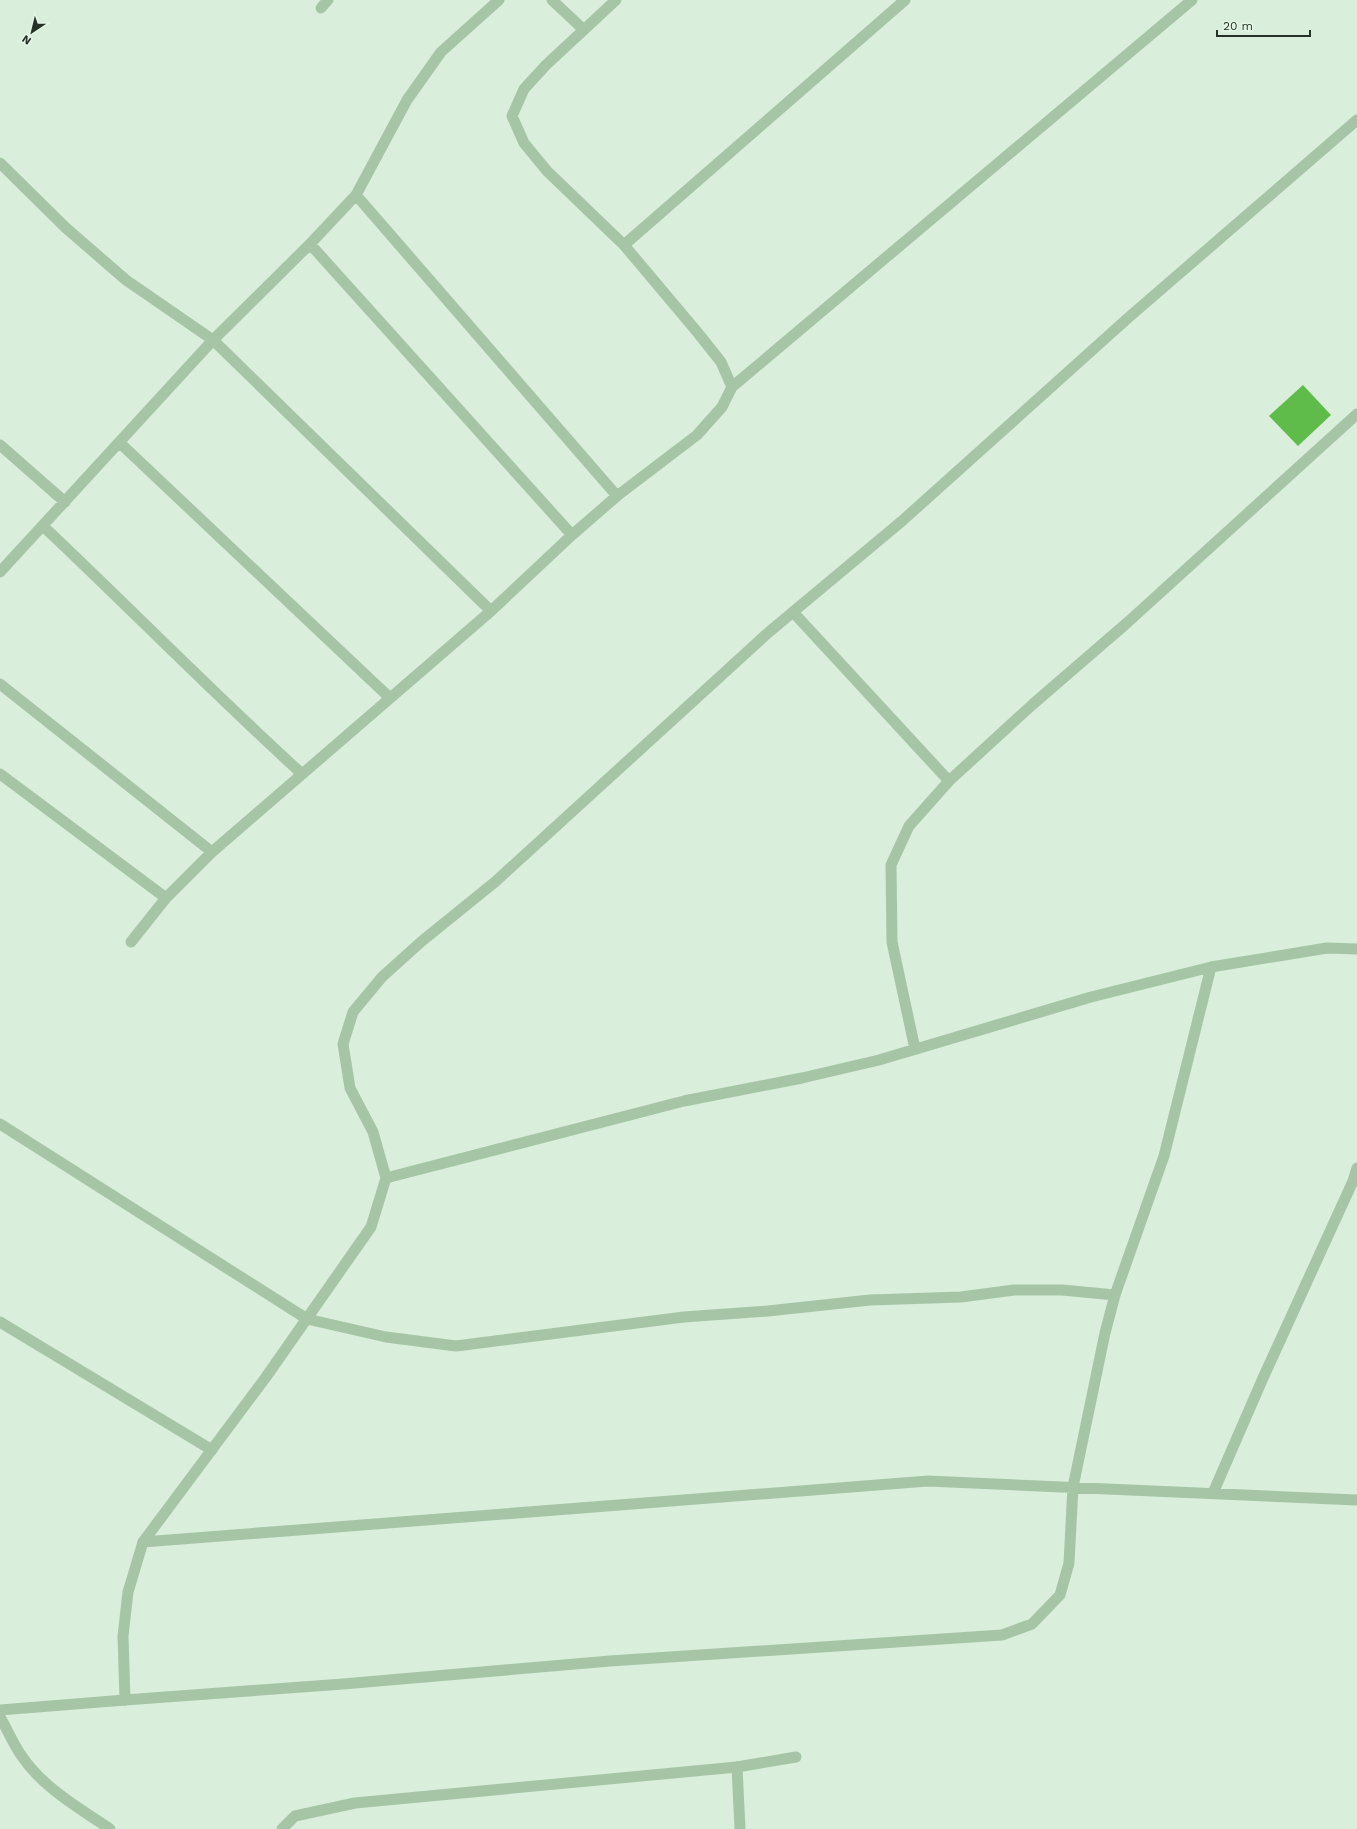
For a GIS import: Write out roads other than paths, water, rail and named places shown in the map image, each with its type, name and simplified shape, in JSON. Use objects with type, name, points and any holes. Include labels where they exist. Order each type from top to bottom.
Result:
[{"type":"street","points":[[0,572],[213,340],[310,244],[356,195],[407,100],[441,52],[499,0]]},
{"type":"street","points":[[552,0],[584,30]]},
{"type":"street","points":[[616,0],[524,89],[512,116],[524,143],[547,171],[624,245],[721,362],[732,387]]},
{"type":"street","points":[[624,245],[905,0]]},
{"type":"street","points":[[131,942],[166,898],[212,852],[491,611],[572,535],[617,496],[696,434],[722,407],[732,387],[1192,0]]},
{"type":"street","points":[[124,1700],[124,1636],[128,1592],[143,1542],[307,1319],[371,1227],[386,1178],[373,1132],[350,1088],[343,1044],[353,1012],[382,977],[416,946],[494,882],[793,612],[902,521],[1128,318],[1357,120]]},
{"type":"street","points":[[0,163],[61,222],[126,280],[167,310],[213,340],[491,611]]},
{"type":"street","points":[[356,195],[617,496]]},
{"type":"street","points":[[310,244],[572,535]]},
{"type":"street","points":[[915,1049],[892,942],[891,865],[909,826],[949,781],[1032,705],[1134,617],[1357,414]]},
{"type":"street","points":[[120,443],[390,698]]},
{"type":"street","points":[[0,445],[65,502]]},
{"type":"street","points":[[43,526],[123,602],[218,697],[302,773]]},
{"type":"street","points":[[793,612],[949,781]]},
{"type":"street","points":[[0,684],[212,852]]},
{"type":"street","points":[[0,774],[166,898]]},
{"type":"street","points":[[386,1178],[684,1101],[802,1078],[879,1060],[1091,997],[1211,967],[1327,948],[1357,950]]},
{"type":"street","points":[[0,1710],[351,1684],[610,1661],[1002,1635],[1032,1624],[1060,1595],[1069,1563],[1073,1487],[1105,1333],[1115,1294],[1164,1156],[1211,967]]},
{"type":"street","points":[[0,1124],[307,1319],[386,1337],[456,1346],[684,1317],[768,1311],[870,1300],[962,1297],[1014,1290],[1062,1290],[1115,1294]]},
{"type":"street","points":[[1213,1493],[1263,1378],[1353,1181],[1357,1168]]},
{"type":"street","points":[[0,1322],[212,1450]]},
{"type":"street","points":[[143,1542],[928,1481],[1357,1500]]},
{"type":"street","points":[[0,1717],[21,1756],[39,1776],[62,1797],[110,1829]]},
{"type":"street","points":[[282,1829],[295,1816],[355,1803],[737,1767],[796,1757]]},
{"type":"street","points":[[737,1767],[740,1829]]}]
